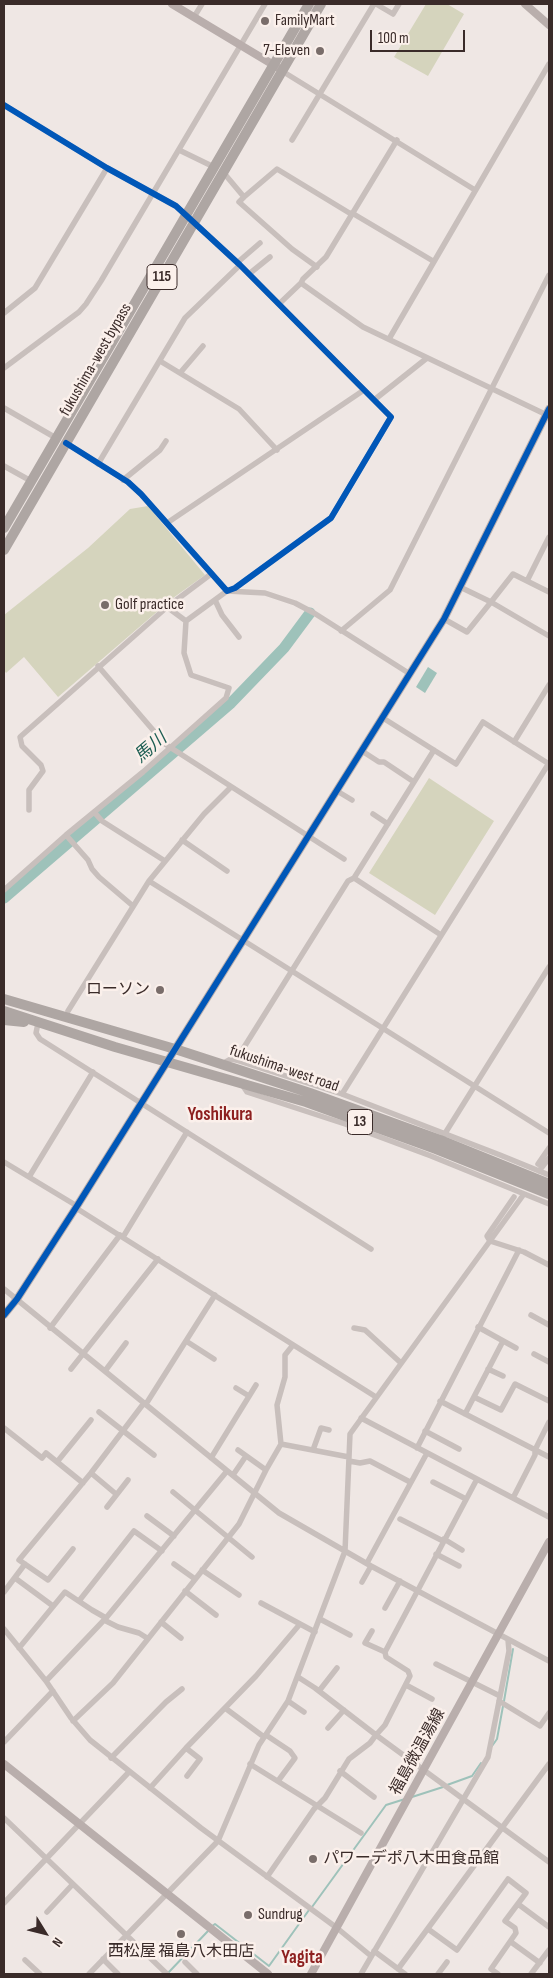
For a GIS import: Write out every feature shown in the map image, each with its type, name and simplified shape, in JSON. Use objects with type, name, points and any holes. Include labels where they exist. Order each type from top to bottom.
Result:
[{"type":"highway","name":"fukushima-west bypass","points":[[278,68],[309,4]]},
{"type":"highway","name":"fukushima-west bypass","points":[[4,550],[66,443],[218,170],[278,68],[321,4]]},
{"type":"highway","name":"fukushima-west bypass","points":[[4,528],[7,516],[31,481],[190,219]]},
{"type":"highway","points":[[4,992],[24,1000],[41,1010],[68,1010],[106,1024],[114,1031]]},
{"type":"highway","name":"fukushima-west road","points":[[4,999],[175,1048],[443,1137],[549,1184]]},
{"type":"highway","name":"fukushima-west road","points":[[4,1011],[38,1023],[306,1102],[436,1149],[549,1194]]},
{"type":"highway","points":[[4,1020],[38,1023]]},
{"type":"street","points":[[172,4],[397,140],[475,190]]},
{"type":"street","points":[[194,17],[202,4]]},
{"type":"street","points":[[4,368],[79,312],[86,304],[265,4]]},
{"type":"street","points":[[292,140],[375,4],[393,14],[399,4]]},
{"type":"street","points":[[525,4],[549,25]]},
{"type":"street","points":[[388,339],[549,64]]},
{"type":"street","points":[[4,106],[107,168],[154,192],[176,206],[239,264],[391,416],[331,518],[186,621]]},
{"type":"street","points":[[279,304],[326,257],[397,140]]},
{"type":"street","points":[[179,150],[218,170],[244,197]]},
{"type":"street","points":[[4,313],[35,288],[107,168]]},
{"type":"street","points":[[317,267],[292,249],[239,202],[277,170],[433,261]]},
{"type":"street","points":[[98,464],[185,318],[260,243]]},
{"type":"street","points":[[249,274],[270,257]]},
{"type":"street","points":[[342,631],[390,590],[549,276]]},
{"type":"street","points":[[4,1314],[17,1299],[142,1104],[175,1048],[444,619],[548,413],[492,389],[355,322],[301,283]]},
{"type":"street","points":[[180,373],[188,361],[203,346]]},
{"type":"street","points":[[374,400],[427,358]]},
{"type":"street","points":[[160,361],[239,409],[277,450]]},
{"type":"street","points":[[167,523],[364,390]]},
{"type":"street","points":[[4,408],[56,438]]},
{"type":"street","points":[[123,480],[160,450],[166,441]]},
{"type":"street","points":[[66,443],[123,480],[152,504],[227,591],[265,593],[280,597],[314,613],[410,674]]},
{"type":"street","points":[[4,466],[31,481]]},
{"type":"street","points":[[527,581],[549,536]]},
{"type":"street","points":[[29,810],[29,790],[43,770],[41,765],[22,746],[20,737],[98,666],[211,574]]},
{"type":"street","points":[[444,619],[467,632],[512,574],[549,592]]},
{"type":"street","points":[[460,587],[491,602],[549,636]]},
{"type":"street","points":[[215,600],[222,615],[239,637]]},
{"type":"street","points":[[167,608],[186,621]]},
{"type":"street","points":[[4,890],[68,836],[98,816],[174,749],[226,698],[229,688],[191,675],[184,652],[186,621]]},
{"type":"street","points":[[98,666],[165,744],[344,858]]},
{"type":"street","points":[[514,742],[549,685]]},
{"type":"street","points":[[342,1094],[549,763],[483,722],[456,764],[383,718]]},
{"type":"street","points":[[236,1060],[348,881],[354,878],[434,750]]},
{"type":"street","points":[[362,751],[379,762],[384,762],[414,782]]},
{"type":"street","points":[[68,1010],[149,881],[182,840],[231,787]]},
{"type":"street","points":[[337,790],[352,800]]},
{"type":"street","points":[[373,814],[388,824]]},
{"type":"street","points":[[98,816],[165,861]]},
{"type":"street","points":[[68,836],[99,877],[133,906]]},
{"type":"street","points":[[182,840],[228,871]]},
{"type":"street","points":[[354,878],[441,935]]},
{"type":"street","points":[[149,881],[549,1133]]},
{"type":"street","points":[[443,1137],[549,967]]},
{"type":"street","points":[[38,1023],[36,1033],[40,1039],[371,1249]]},
{"type":"street","points":[[222,1064],[231,1059],[236,1060],[342,1094],[443,1137],[549,1176]]},
{"type":"street","points":[[29,1177],[93,1072]]},
{"type":"street","points":[[241,1083],[247,1092],[345,1124],[431,1156],[549,1204]]},
{"type":"street","points":[[50,1328],[121,1236],[187,1132]]},
{"type":"street","points":[[538,1164],[549,1148]]},
{"type":"street","points":[[539,1171],[549,1158]]},
{"type":"street","points":[[4,1162],[376,1397]]},
{"type":"street","points":[[91,1974],[126,1935],[218,1841],[250,1764],[265,1736],[288,1701],[345,1551],[350,1434],[524,1194]]},
{"type":"street","points":[[514,1197],[487,1236],[490,1241],[518,1250],[549,1265]]},
{"type":"street","points":[[417,1448],[518,1250]]},
{"type":"street","points":[[71,1369],[158,1259]]},
{"type":"street","points":[[4,1289],[286,1518],[549,1661]]},
{"type":"street","points":[[73,1549],[48,1580],[19,1560],[83,1483],[145,1403],[215,1295]]},
{"type":"street","points":[[531,1315],[549,1325]]},
{"type":"street","points":[[478,1327],[516,1348]]},
{"type":"street","points":[[354,1328],[365,1330],[401,1363]]},
{"type":"street","points":[[186,1341],[214,1359]]},
{"type":"street","points":[[464,1414],[503,1341]]},
{"type":"street","points":[[105,1371],[126,1343]]},
{"type":"street","points":[[74,1721],[112,1683],[239,1524],[281,1444],[277,1405],[285,1377],[286,1354],[293,1344]]},
{"type":"street","points":[[534,1354],[549,1362]]},
{"type":"street","points":[[488,1369],[503,1376]]},
{"type":"street","points":[[474,1397],[501,1410],[514,1384],[549,1401]]},
{"type":"street","points":[[211,1458],[256,1385]]},
{"type":"street","points":[[236,1388],[249,1396]]},
{"type":"street","points":[[440,1402],[549,1457]]},
{"type":"street","points":[[99,1412],[154,1455]]},
{"type":"street","points":[[361,1418],[549,1517]]},
{"type":"street","points":[[57,1462],[91,1420]]},
{"type":"street","points":[[513,1498],[536,1455],[535,1450],[547,1434],[549,1422]]},
{"type":"street","points":[[4,1428],[42,1458],[46,1453],[83,1483]]},
{"type":"street","points":[[313,1450],[321,1428],[329,1430]]},
{"type":"street","points":[[425,1431],[459,1448]]},
{"type":"street","points":[[281,1444],[313,1450],[360,1463],[370,1461],[410,1482]]},
{"type":"street","points":[[238,1450],[266,1470]]},
{"type":"street","points":[[362,1582],[410,1482],[427,1453]]},
{"type":"street","points":[[233,1475],[246,1456]]},
{"type":"street","points":[[46,1681],[105,1619],[227,1471]]},
{"type":"street","points":[[90,1473],[116,1494]]},
{"type":"street","points":[[267,1877],[317,1806],[325,1798],[349,1759],[370,1743],[385,1725],[410,1674],[386,1657],[385,1652],[477,1479]]},
{"type":"street","points":[[107,1507],[128,1480]]},
{"type":"street","points":[[433,1482],[466,1499]]},
{"type":"street","points":[[174,1492],[252,1557]]},
{"type":"street","points":[[147,1516],[174,1536]]},
{"type":"street","points":[[400,1519],[462,1550]]},
{"type":"street","points":[[79,1601],[134,1532],[162,1551]]},
{"type":"street","name":"福島微温湯線","points":[[311,1974],[549,1542]]},
{"type":"street","points":[[436,1554],[458,1566]]},
{"type":"street","points":[[4,1592],[25,1564]]},
{"type":"street","points":[[174,1564],[195,1579]]},
{"type":"street","points":[[202,1570],[239,1595]]},
{"type":"street","points":[[14,1578],[53,1606]]},
{"type":"street","points":[[385,1608],[400,1580]]},
{"type":"street","points":[[185,1591],[216,1615]]},
{"type":"street","points":[[19,1648],[64,1592],[118,1627],[139,1632],[147,1638]]},
{"type":"street","points":[[261,1603],[315,1632]]},
{"type":"street","points":[[320,1619],[350,1634]]},
{"type":"street","points":[[161,1622],[181,1638]]},
{"type":"street","points":[[150,1788],[256,1676],[300,1624]]},
{"type":"street","points":[[4,1629],[90,1740],[218,1841],[372,1954],[405,1974]]},
{"type":"street","points":[[372,1631],[366,1643],[385,1652]]},
{"type":"street","points":[[361,1974],[488,1757],[509,1651],[508,1640]]},
{"type":"street","points":[[436,1664],[500,1699],[540,1726],[549,1713]]},
{"type":"street","points":[[319,1691],[337,1668]]},
{"type":"street","points":[[298,1677],[549,1862]]},
{"type":"street","points":[[406,1685],[432,1699]]},
{"type":"street","points":[[111,1758],[166,1702],[182,1689]]},
{"type":"street","points":[[4,1742],[53,1691]]},
{"type":"street","points":[[288,1701],[304,1712]]},
{"type":"street","points":[[225,1708],[290,1751],[296,1758],[278,1781]]},
{"type":"street","points":[[328,1728],[344,1710]]},
{"type":"street","points":[[186,1748],[200,1759],[187,1776]]},
{"type":"street","points":[[4,1764],[268,1974]]},
{"type":"street","points":[[250,1764],[361,1833]]},
{"type":"street","points":[[398,1969],[549,1764]]},
{"type":"street","points":[[340,1771],[374,1797]]},
{"type":"street","points":[[4,1903],[129,1772]]},
{"type":"street","points":[[4,1818],[167,1974]]},
{"type":"street","points":[[428,1929],[456,1950],[508,1880],[526,1893],[505,1921],[515,1928],[516,1933],[489,1972],[498,1974]]},
{"type":"street","points":[[47,1912],[72,1885]]},
{"type":"street","points":[[518,1904],[549,1927]]},
{"type":"street","points":[[511,1942],[540,1963]]},
{"type":"street","points":[[531,1974],[549,1950]]},
{"type":"street","points":[[25,1960],[40,1974]]},
{"type":"street","points":[[103,1960],[118,1974]]},
{"type":"street","points":[[185,1962],[198,1974]]},
{"type":"street","points":[[438,1974],[447,1962]]},
{"type":"green space","points":[[426,4],[447,4],[464,14],[428,76],[394,57]]},
{"type":"green space","points":[[148,506],[205,575],[173,598],[58,697],[24,657],[6,673],[4,670],[4,615],[88,548],[130,509]]},
{"type":"green space","points":[[429,778],[494,821],[435,915],[369,873]]},
{"type":"water","points":[[428,667],[437,673],[425,693],[416,687]]},
{"type":"waterway","name":"馬川","points":[[4,898],[231,703],[284,648],[310,613]]},
{"type":"waterway","points":[[504,1701],[513,1649]]},
{"type":"waterway","points":[[492,1746],[497,1739],[503,1706]]},
{"type":"waterway","points":[[447,1785],[472,1776],[481,1763]]},
{"type":"waterway","points":[[412,1797],[443,1787]]},
{"type":"waterway","points":[[312,1907],[386,1805],[405,1799]]},
{"type":"waterway","points":[[211,1927],[215,1924],[269,1966],[309,1910]]},
{"type":"waterway","points":[[168,1973],[208,1931]]},
{"type":"cycle path","points":[[4,105],[107,168],[176,206],[240,265],[391,417],[331,518],[235,588],[227,591],[141,494],[128,482],[66,443]]},
{"type":"cycle path","points":[[4,1315],[17,1299],[77,1206],[444,619],[549,409]]},
{"type":"place","name":"FamilyMart","points":[[265,21]]},
{"type":"place","name":"7-Eleven","points":[[320,51]]},
{"type":"place","name":"Golf practice","points":[[105,605]]},
{"type":"place","name":"ローソン","points":[[160,990]]},
{"type":"place","name":"パワーデポ八木田食品館","points":[[313,1859]]},
{"type":"place","name":"Sundrug","points":[[248,1915]]},
{"type":"place","name":"西松屋 福島八木田店","points":[[181,1934]]},
{"type":"district","name":"Yoshikura","points":[[220,1115]]},
{"type":"district","name":"Yagita","points":[[302,1958]]}]
